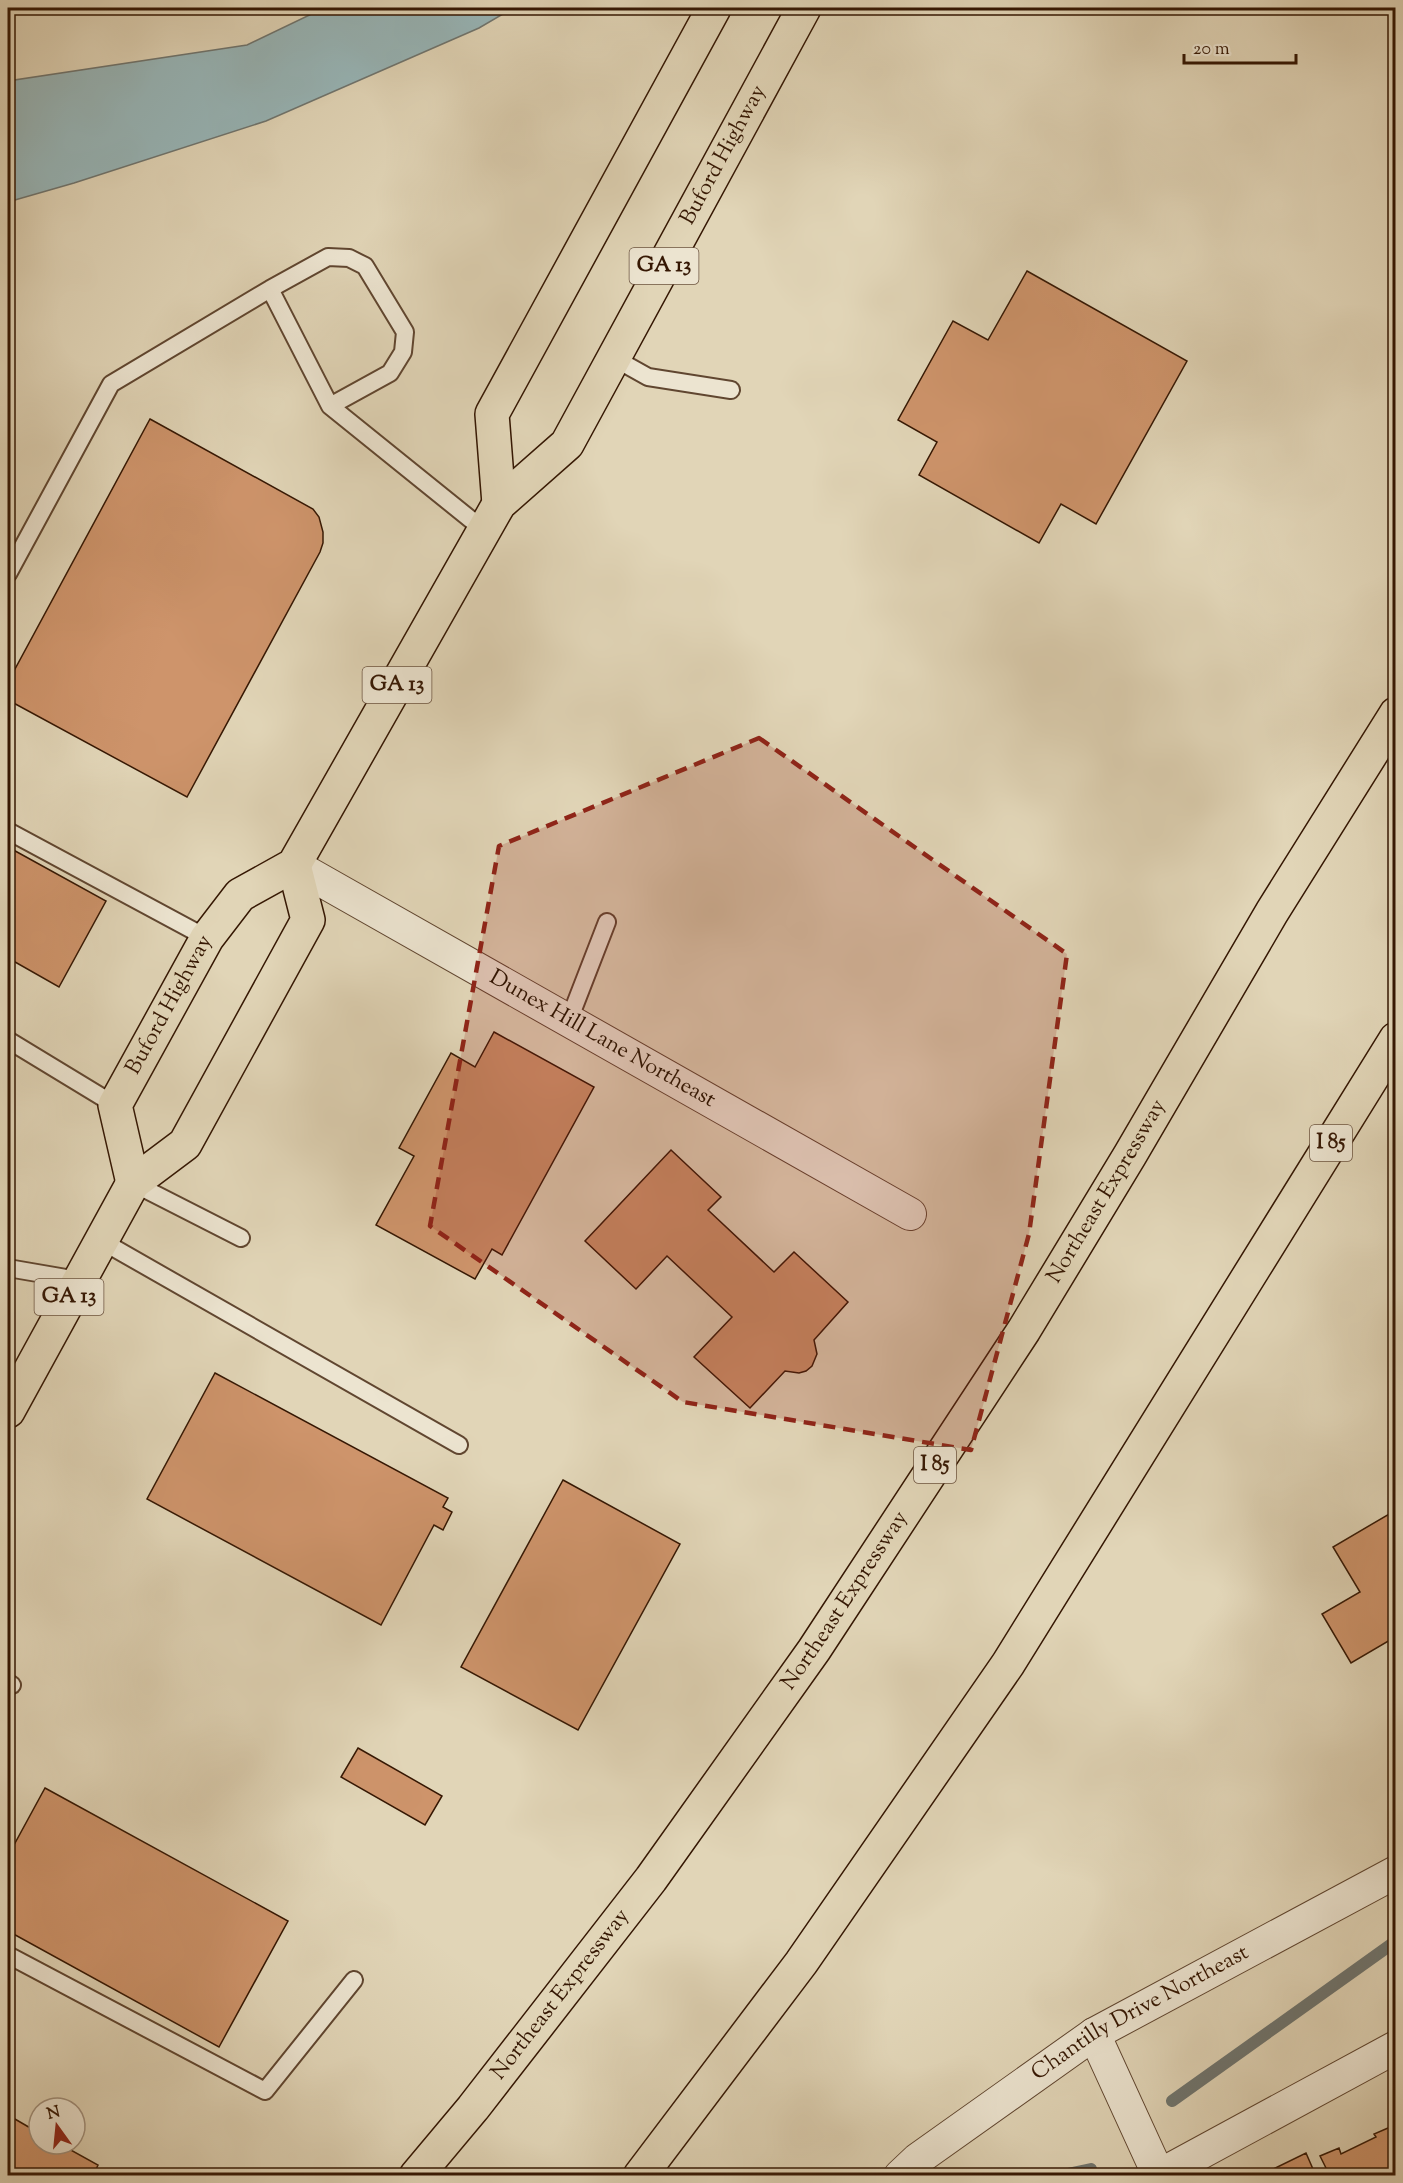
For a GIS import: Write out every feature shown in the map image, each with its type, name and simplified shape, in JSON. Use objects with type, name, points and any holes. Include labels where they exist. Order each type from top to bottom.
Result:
[{"type":"main road","points":[[492,518],[492,414],[714,8]]},
{"type":"main road","name":"Buford Highway","points":[[115,1105],[207,938],[240,895],[294,865],[492,518],[567,444],[804,8]]},
{"type":"main road","name":"Northeast Expressway","points":[[416,2175],[473,2108],[651,1879],[814,1650],[1024,1330],[1130,1155],[1272,912],[1395,714]]},
{"type":"main road","name":"GA 13","points":[[9,1404],[133,1183],[185,1144],[308,921],[294,865]]},
{"type":"main road","name":"I 85","points":[[640,2175],[801,1964],[1008,1664],[1395,1039]]},
{"type":"main road","points":[[115,1105],[133,1183]]},
{"type":"street","name":"Dunex Hill Lane Northeast","points":[[294,865],[910,1214]]},
{"type":"street","name":"Chantilly Drive Northeast","points":[[900,2175],[918,2159],[1094,2034],[1395,1872]]},
{"type":"street","points":[[1094,2034],[1159,2175],[1395,2047]]},
{"type":"lane","points":[[8,574],[111,384],[328,257],[349,258],[365,266],[405,332],[403,352],[390,373],[330,406]]},
{"type":"lane","points":[[270,289],[330,406],[492,518]]},
{"type":"lane","points":[[614,358],[648,377],[731,390]]},
{"type":"lane","points":[[8,831],[207,938]]},
{"type":"lane","points":[[569,1020],[607,922]]},
{"type":"lane","points":[[8,1040],[115,1105]]},
{"type":"lane","points":[[133,1183],[241,1238]]},
{"type":"lane","points":[[100,1240],[459,1445]]},
{"type":"lane","points":[[8,1268],[78,1280]]},
{"type":"lane","points":[[8,1955],[265,2091],[354,1980]]},
{"type":"highlighted area","points":[[759,738],[1067,954],[1029,1234],[971,1450],[683,1402],[430,1226],[499,846]]},
{"type":"water","points":[[324,8],[513,8],[479,28],[266,121],[8,202],[8,81],[247,45]]},
{"type":"building","points":[[1027,271],[1187,361],[1096,524],[1061,504],[1039,543],[919,475],[937,442],[898,420],[953,321],[988,340]]},
{"type":"building","points":[[150,419],[313,509],[319,517],[323,532],[320,552],[187,797],[8,700],[8,682]]},
{"type":"building","points":[[8,847],[106,901],[59,987],[8,958]]},
{"type":"building","points":[[494,1032],[594,1087],[502,1255],[492,1249],[475,1279],[376,1225],[414,1156],[399,1148],[451,1053],[475,1067]]},
{"type":"building","points":[[671,1150],[721,1197],[708,1210],[774,1272],[794,1252],[848,1302],[814,1340],[817,1354],[812,1366],[799,1373],[785,1371],[750,1408],[694,1357],[732,1317],[667,1256],[636,1289],[585,1241]]},
{"type":"building","points":[[215,1373],[448,1498],[443,1507],[452,1512],[443,1530],[434,1525],[381,1625],[147,1499]]},
{"type":"building","points":[[563,1480],[680,1544],[578,1730],[461,1667]]},
{"type":"building","points":[[1396,1510],[1396,1649],[1390,1640],[1351,1663],[1322,1614],[1360,1592],[1333,1547]]},
{"type":"building","points":[[358,1748],[442,1796],[425,1825],[341,1777]]},
{"type":"building","points":[[45,1788],[288,1921],[219,2047],[8,1931],[8,1856]]},
{"type":"building","points":[[8,2115],[27,2126],[27,2156],[82,2156],[98,2165],[93,2176],[8,2176]]},
{"type":"building","points":[[1395,2125],[1396,2176],[1330,2176],[1320,2156],[1339,2148],[1341,2154],[1376,2137],[1374,2134]]},
{"type":"building","points":[[1306,2153],[1316,2176],[1261,2176],[1261,2175]]},
{"type":"waterway","points":[[1172,2101],[1396,1941]]},
{"type":"waterway","points":[[1058,2176],[1091,2169]]}]
